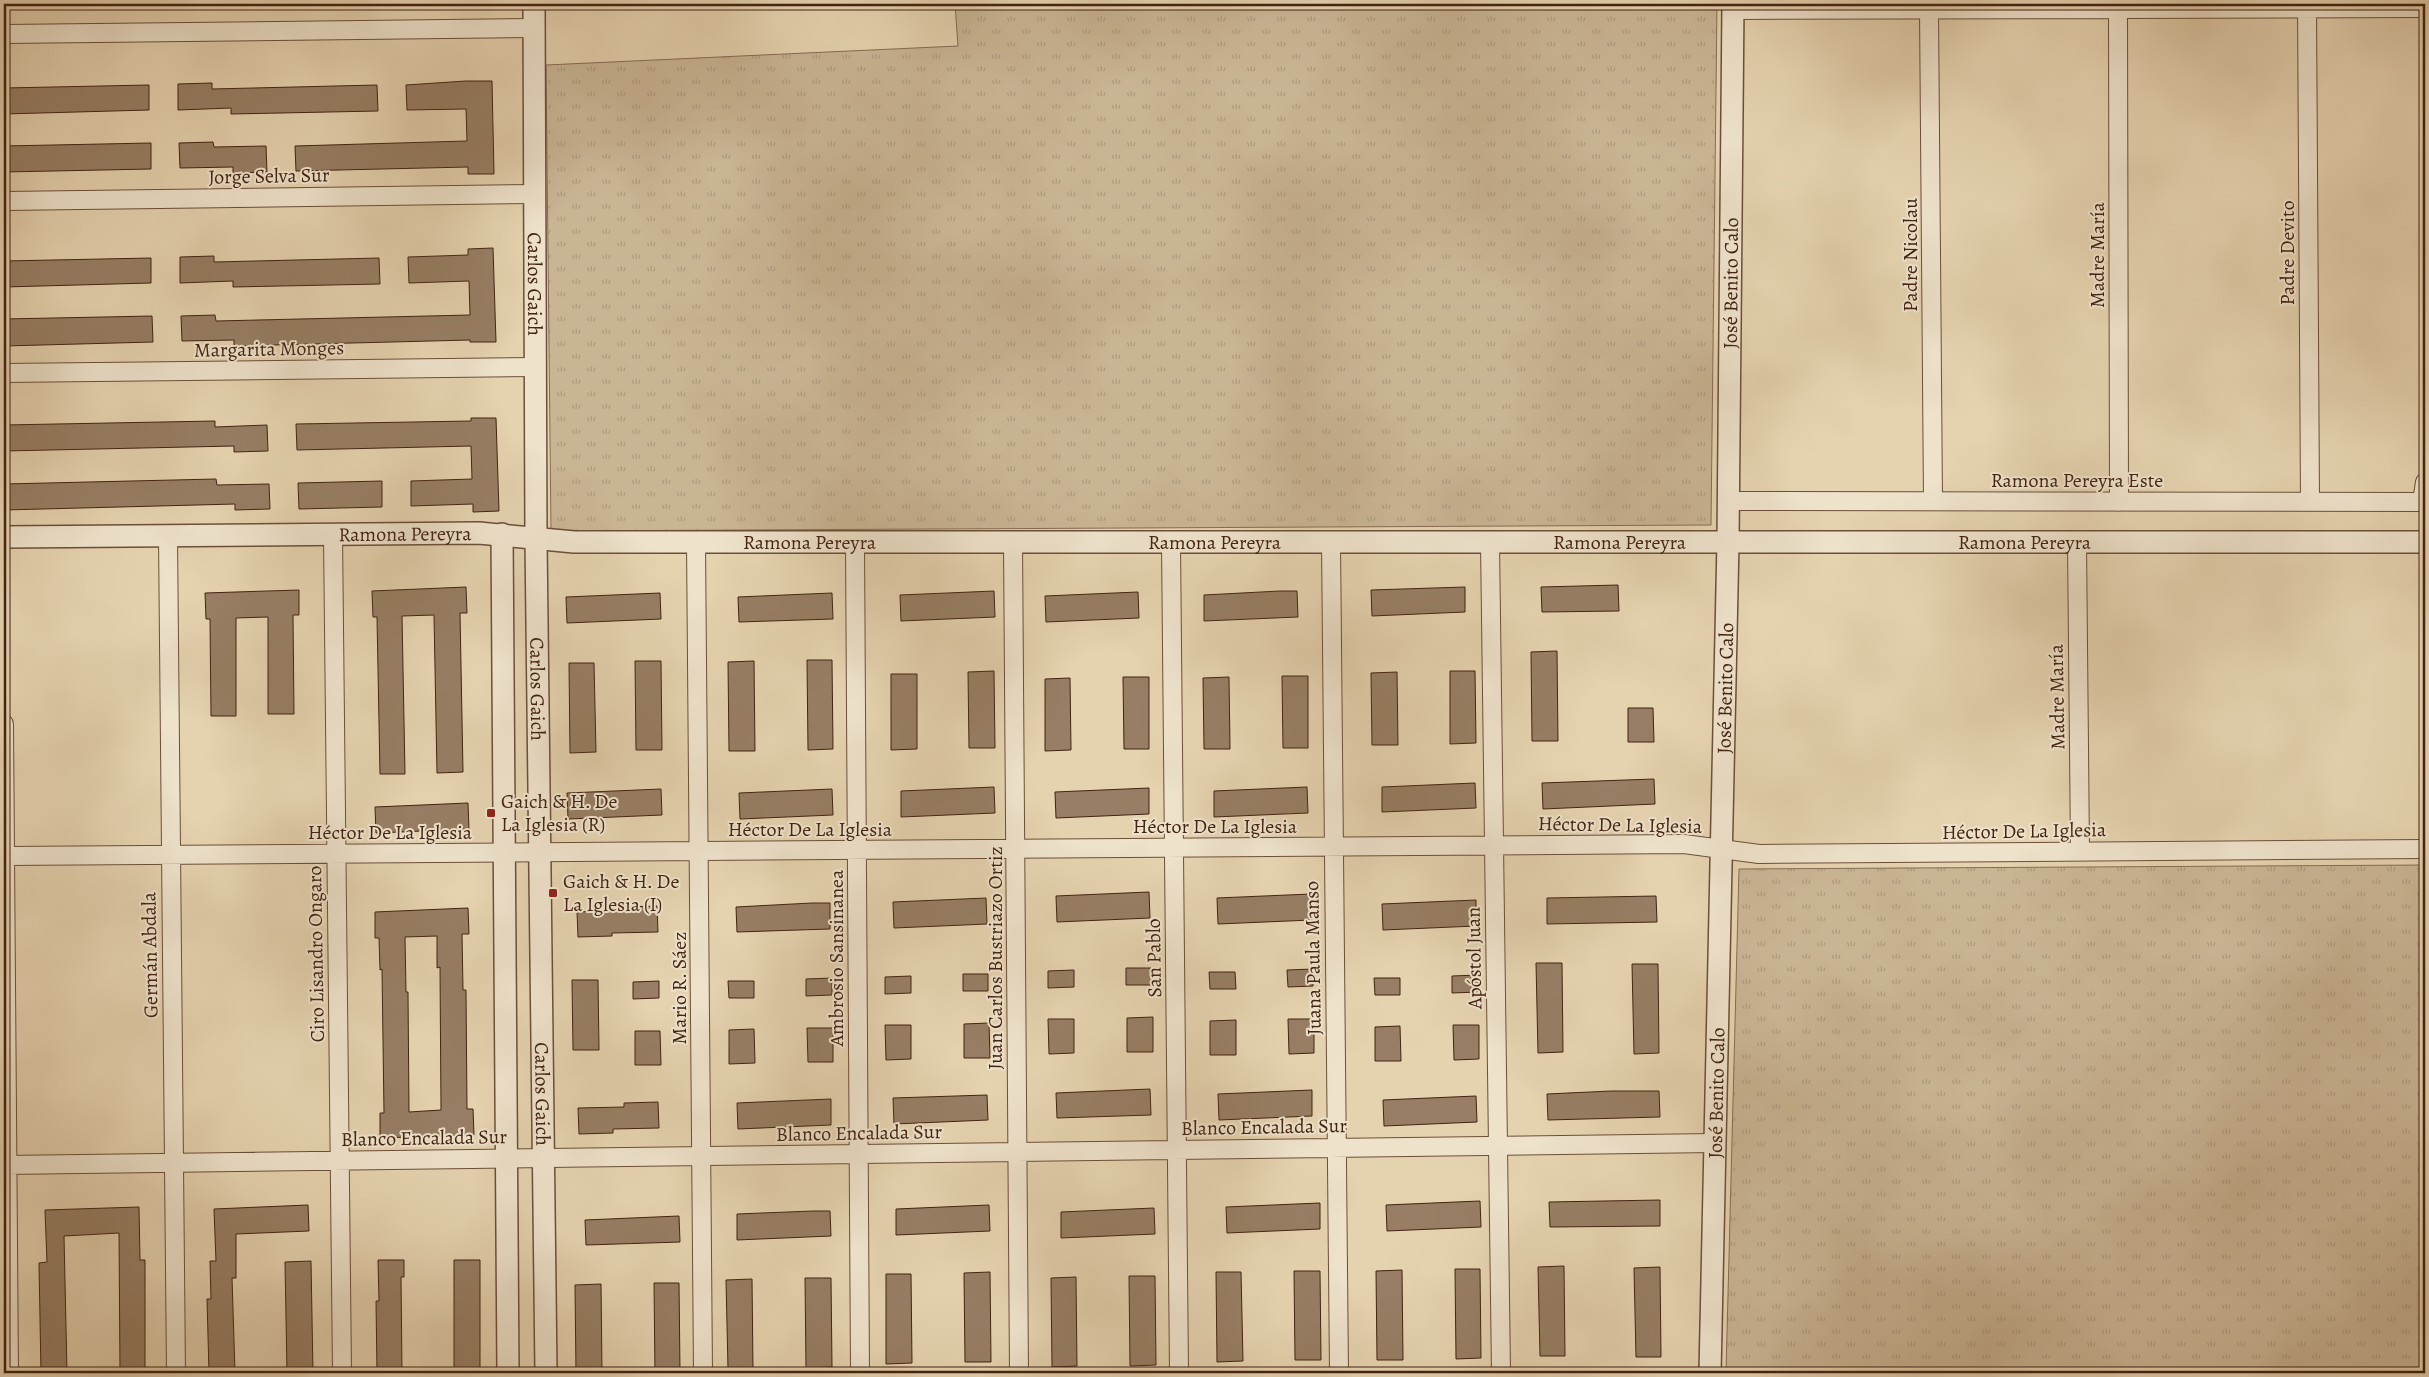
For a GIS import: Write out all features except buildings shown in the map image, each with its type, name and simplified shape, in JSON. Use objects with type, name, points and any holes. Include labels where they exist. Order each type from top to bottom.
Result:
[{"type":"street","name":"Carlos Gaich","points":[[534,4],[536,540],[546,1373]]},
{"type":"street","points":[[1733,7],[1930,9],[2307,6],[2425,8]]},
{"type":"street","name":"Padre Devito","points":[[2307,6],[2310,502]]},
{"type":"street","name":"José Benito Calo","points":[[1710,1373],[1728,542],[1733,7]]},
{"type":"street","name":"Madre María","points":[[2118,8],[2119,502]]},
{"type":"street","name":"Padre Nicolau","points":[[1930,9],[1933,502]]},
{"type":"street","points":[[4,34],[534,28]]},
{"type":"street","name":"Jorge Selva Sur","points":[[4,200],[535,194]]},
{"type":"street","name":"Margarita Monges","points":[[4,373],[535,367]]},
{"type":"street","points":[[2424,502],[2425,482]]},
{"type":"street","name":"Ramona Pereyra Este","points":[[1728,501],[2424,502]]},
{"type":"street","name":"Ciro Lisandro Ongaro","points":[[333,534],[342,1373]]},
{"type":"street","name":"Carlos Gaich","points":[[502,534],[508,1373]]},
{"type":"street","name":"Ramona Pereyra","points":[[4,537],[502,534],[536,540],[696,542],[2425,542]]},
{"type":"street","name":"Germán Abdala","points":[[168,536],[176,1373]]},
{"type":"street","name":"Mario R. Sáez","points":[[696,542],[703,1373]]},
{"type":"street","name":"Ambrosio Sansinanea","points":[[855,542],[860,1373]]},
{"type":"street","name":"Juan Carlos Bustriazo Ortiz","points":[[1013,542],[1019,1373]]},
{"type":"street","name":"San Pablo","points":[[1171,542],[1179,1373]]},
{"type":"street","name":"Juana Paula Manso","points":[[1331,542],[1339,1373]]},
{"type":"street","name":"Apóstol Juan","points":[[1490,542],[1500,1373]]},
{"type":"street","name":"Madre María","points":[[2077,542],[2080,851]]},
{"type":"street","points":[[4,724],[9,1373]]},
{"type":"street","name":"Héctor De La Iglesia","points":[[4,856],[1684,844],[1759,854],[2425,849]]},
{"type":"street","name":"Blanco Encalada Sur","points":[[6,1165],[1715,1143]]},
{"type":"green space","points":[[955,4],[1717,4],[1711,525],[551,531],[546,65],[958,46]]},
{"type":"green space","points":[[2425,865],[2425,1373],[1726,1373],[1739,869]]},
{"type":"place","name":"Gaich & H. De La Iglesia (R)","points":[[491,813]]},
{"type":"place","name":"Gaich & H. De La Iglesia (I)","points":[[553,893]]}]
